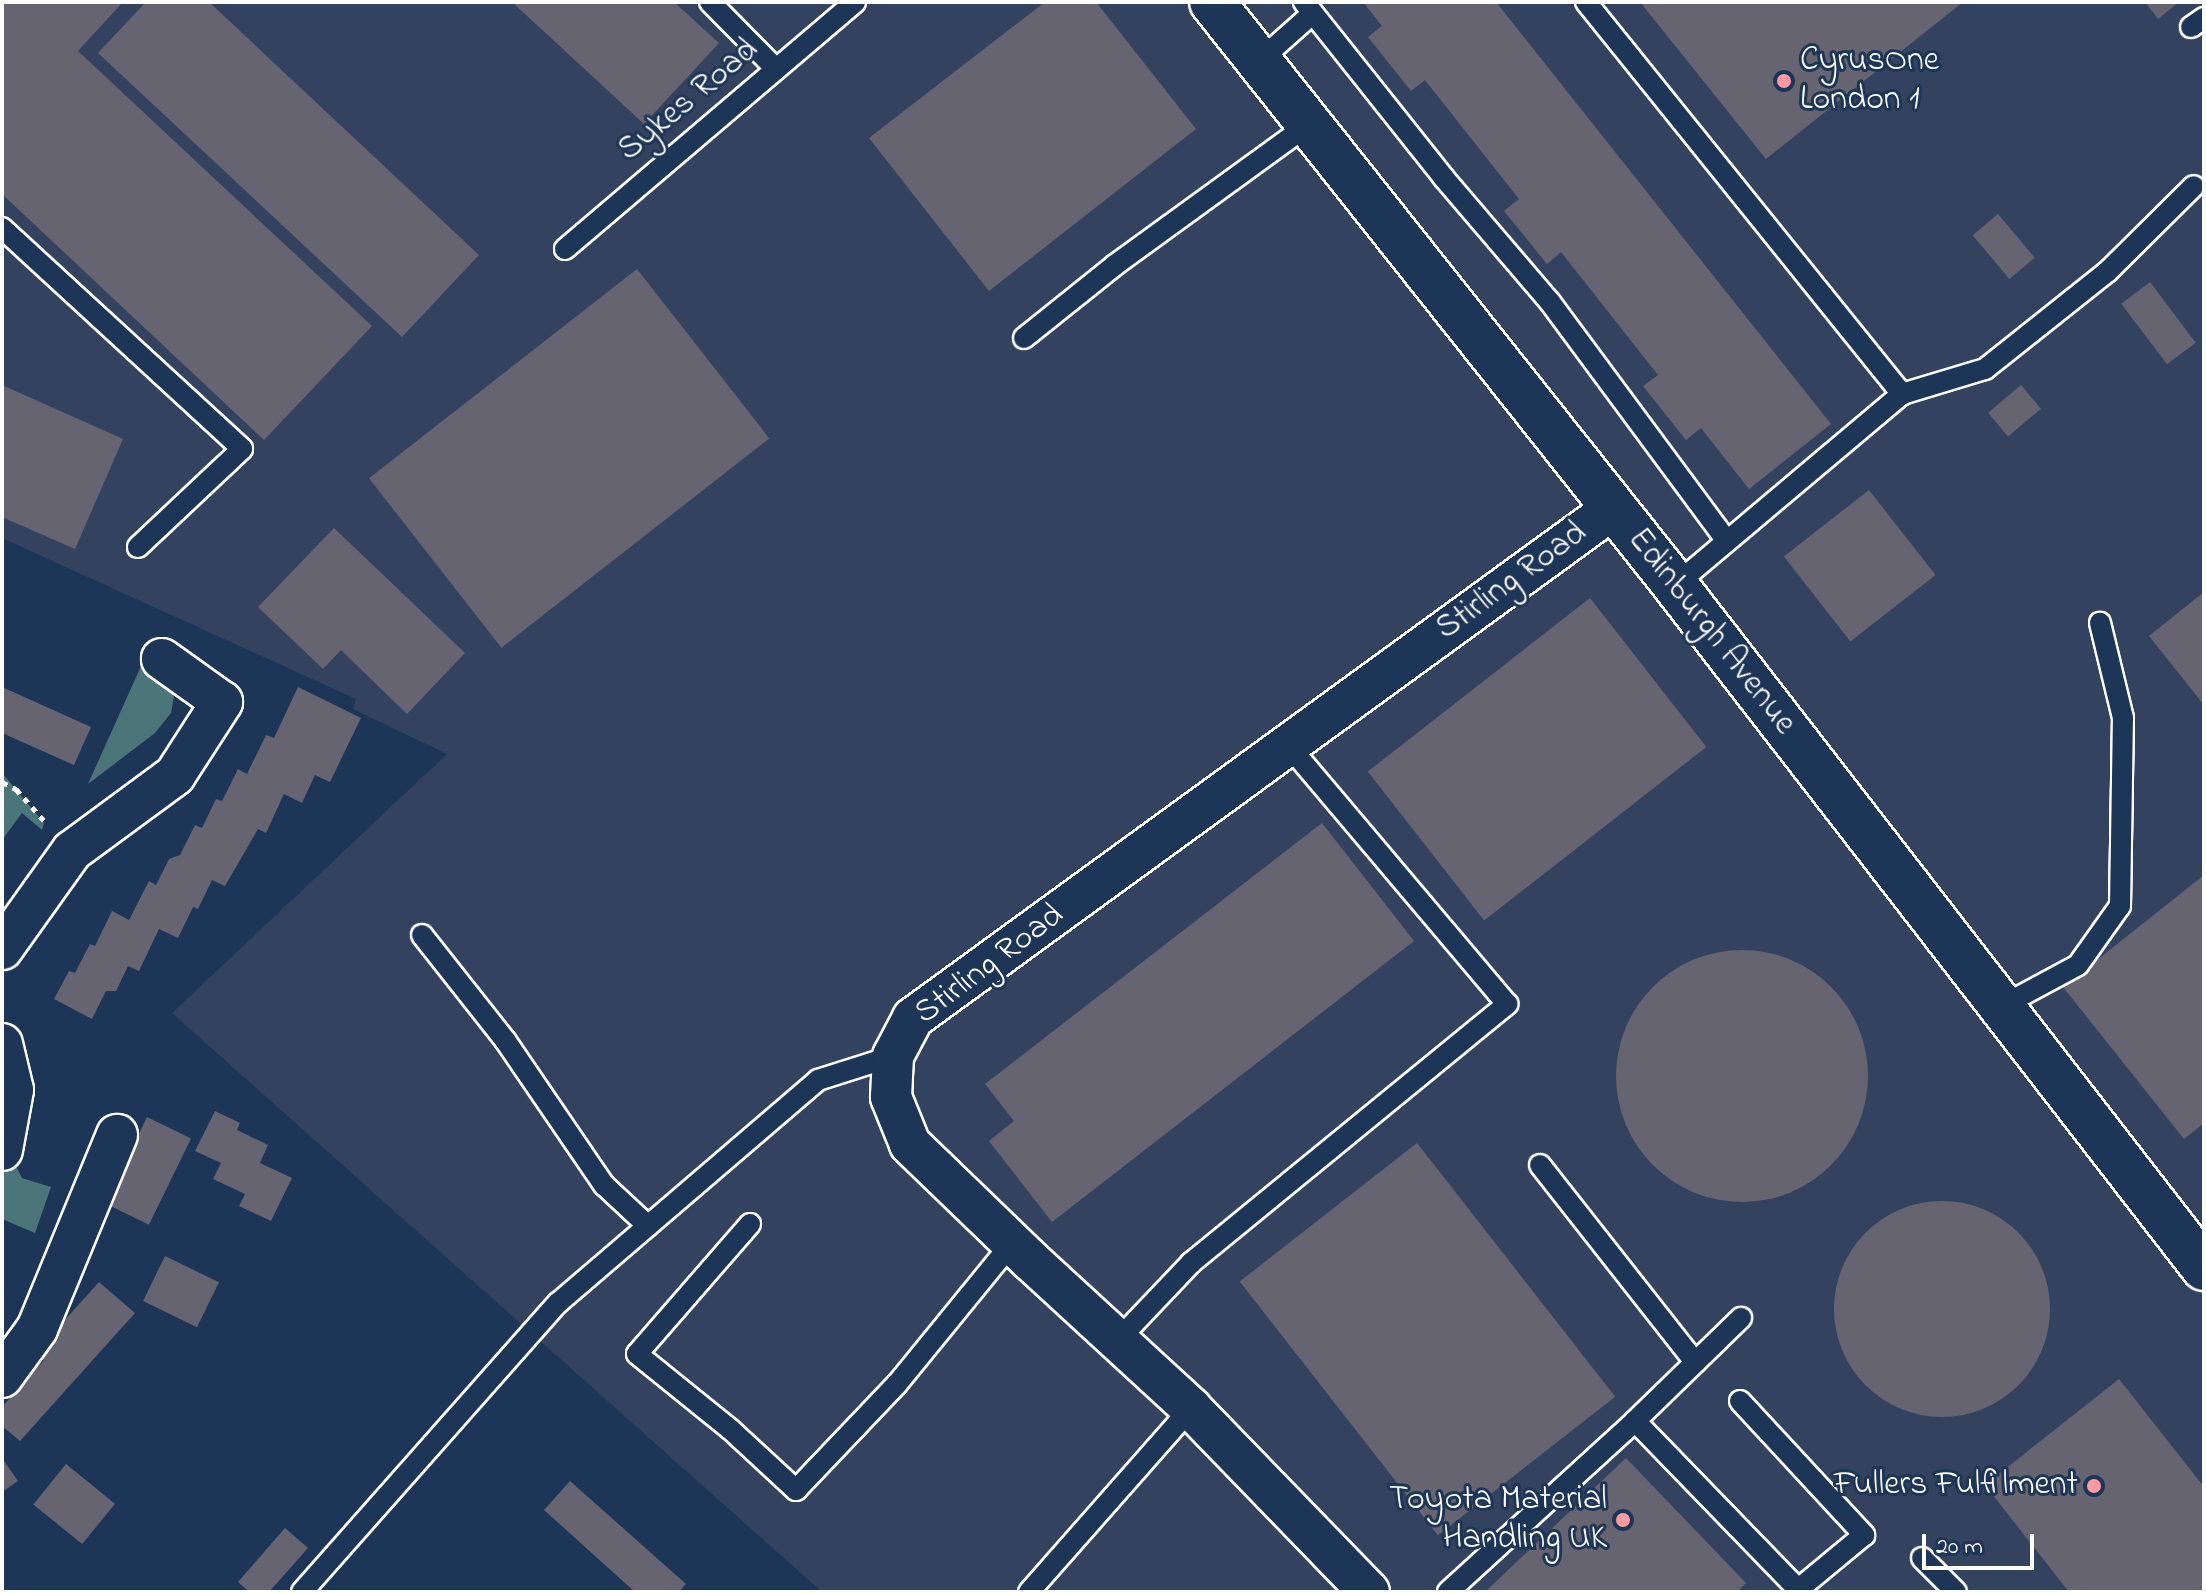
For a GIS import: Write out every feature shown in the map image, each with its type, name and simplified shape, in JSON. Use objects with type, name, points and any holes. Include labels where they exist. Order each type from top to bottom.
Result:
[{"type":"street","name":"Edinburgh Avenue","points":[[1212,2],[1675,585],[2204,1268]]},
{"type":"street","name":"Stirling Road","points":[[1369,1592],[1191,1408],[910,1144],[891,1097],[893,1056],[913,1018],[1614,508]]},
{"type":"street","points":[[2,949],[72,851],[175,775],[222,702],[162,659]]},
{"type":"street","points":[[2,1044],[13,1090],[2,1150]]},
{"type":"street","points":[[2,1377],[37,1329],[82,1182],[117,1135]]},
{"type":"lane","points":[[710,2],[776,69]]},
{"type":"lane","name":"Sykes Road","points":[[565,249],[855,2]]},
{"type":"lane","points":[[1586,2],[1902,394]]},
{"type":"lane","points":[[1259,61],[1309,8],[1444,178],[1550,302],[1727,541]]},
{"type":"lane","points":[[1024,338],[1115,265],[1309,124]]},
{"type":"lane","points":[[1675,585],[1902,394],[1985,369],[2107,272],[2194,186]]},
{"type":"lane","points":[[2,228],[242,449],[138,547]]},
{"type":"lane","points":[[2002,1006],[2078,965],[2120,906],[2123,718],[2100,623]]},
{"type":"lane","points":[[1117,1341],[1191,1263],[1507,1004],[1288,745]]},
{"type":"lane","points":[[422,935],[505,1040],[604,1185],[648,1226]]},
{"type":"lane","points":[[302,1592],[539,1322],[818,1080],[893,1056]]},
{"type":"lane","points":[[1540,1165],[1695,1362]]},
{"type":"lane","points":[[750,1224],[637,1354],[730,1429],[796,1490],[897,1384],[1012,1243]]},
{"type":"lane","points":[[1448,1592],[1635,1421],[1741,1318]]},
{"type":"lane","points":[[1635,1421],[1796,1590],[1864,1535],[1740,1401]]},
{"type":"lane","points":[[1029,1592],[1191,1408]]},
{"type":"lane","points":[[1922,1558],[1956,1592]]},
{"type":"path","points":[[2,782],[16,789],[72,851]]},
{"type":"shaded area","points":[[2,2],[2204,2],[2204,1592],[822,1592],[172,1013],[447,754],[353,709],[356,699],[2,538]]},
{"type":"green space","points":[[146,655],[174,696],[171,713],[155,733],[88,784]]},
{"type":"green space","points":[[3,774],[44,823],[42,830],[22,813],[2,840]]},
{"type":"green space","points":[[8,1150],[22,1178],[51,1187],[35,1233],[2,1219],[2,1163]]},
{"type":"building","points":[[2,2],[123,2],[78,51],[372,326],[264,440],[2,194]]},
{"type":"building","points":[[146,2],[209,2],[479,255],[402,337],[98,53]]},
{"type":"building","points":[[512,2],[674,2],[719,43],[644,124]]},
{"type":"building","points":[[1045,2],[1096,2],[1196,129],[989,291],[869,138]]},
{"type":"building","points":[[1363,2],[1496,2],[1831,424],[1749,489],[1701,428],[1686,440],[1643,386],[1658,375],[1561,252],[1547,264],[1504,211],[1519,199],[1425,80],[1411,91],[1368,37],[1382,26]]},
{"type":"building","name":"CyrusOne London 1","points":[[1640,2],[1963,2],[1766,159]]},
{"type":"building","points":[[2145,2],[2179,2],[2158,19]]},
{"type":"building","points":[[1998,214],[2035,258],[2009,279],[1973,235]]},
{"type":"building","points":[[637,269],[769,438],[501,648],[369,478]]},
{"type":"building","points":[[2150,282],[2196,343],[2167,364],[2121,304]]},
{"type":"building","points":[[2,385],[123,439],[75,549],[2,517]]},
{"type":"building","points":[[2021,385],[2041,409],[2008,436],[1988,413]]},
{"type":"building","points":[[1869,490],[1935,575],[1850,642],[1784,556]]},
{"type":"building","points":[[334,528],[465,653],[407,714],[341,650],[323,669],[258,607]]},
{"type":"building","points":[[2204,592],[2204,705],[2149,636]]},
{"type":"building","points":[[1590,598],[1706,747],[1484,921],[1368,772]]},
{"type":"building","points":[[2,687],[91,727],[74,765],[2,733]]},
{"type":"building","points":[[298,687],[361,718],[330,782],[315,775],[302,803],[284,794],[266,833],[258,829],[225,886],[212,880],[198,909],[193,907],[178,938],[159,929],[139,971],[128,966],[116,991],[106,991],[92,1019],[54,999],[69,971],[75,973],[90,944],[95,946],[112,911],[129,920],[149,881],[156,885],[169,859],[180,855],[195,825],[202,828],[216,799],[222,801],[238,769],[247,774],[266,735],[274,738]]},
{"type":"building","points":[[1322,823],[1414,941],[1052,1222],[989,1141],[1014,1121],[985,1084]]},
{"type":"building","points":[[2204,875],[2204,1123],[2184,1139],[2063,987]]},
{"type":"building","points":[[1742,950],[1790,960],[1831,987],[1858,1028],[1868,1076],[1858,1124],[1831,1165],[1790,1192],[1742,1202],[1694,1192],[1653,1165],[1626,1124],[1616,1076],[1626,1028],[1653,987],[1694,960]]},
{"type":"building","points":[[215,1111],[240,1123],[237,1130],[268,1145],[260,1163],[292,1178],[271,1221],[239,1206],[245,1194],[213,1179],[221,1163],[195,1151]]},
{"type":"building","points":[[147,1117],[191,1138],[149,1225],[105,1203]]},
{"type":"building","points":[[1417,1143],[1615,1397],[1438,1535],[1240,1282]]},
{"type":"building","points":[[1942,1201],[1983,1209],[2019,1232],[2042,1268],[2050,1309],[2042,1350],[2019,1386],[1983,1409],[1942,1417],[1901,1409],[1865,1386],[1842,1350],[1834,1309],[1842,1268],[1865,1232],[1901,1209]]},
{"type":"building","points":[[165,1256],[219,1282],[197,1327],[143,1301]]},
{"type":"building","points":[[99,1282],[135,1313],[20,1441],[2,1426],[2,1407],[44,1360],[36,1352]]},
{"type":"building","name":"Fullers Fulfilment","points":[[2119,1379],[2204,1487],[2204,1592],[2069,1592],[1985,1485]]},
{"type":"building","points":[[2,1458],[18,1481],[2,1492]]},
{"type":"building","name":"Toyota Material Handling UK","points":[[1626,1458],[1746,1583],[1737,1592],[1485,1592]]},
{"type":"building","points":[[66,1464],[115,1504],[82,1544],[33,1504]]},
{"type":"building","points":[[570,1481],[686,1584],[679,1592],[635,1592],[544,1510]]},
{"type":"building","points":[[285,1528],[308,1548],[269,1592],[249,1592],[238,1582]]},
{"type":"place","name":"CyrusOne London 1","points":[[1784,81]]},
{"type":"place","name":"Fullers Fulfilment","points":[[2094,1486]]},
{"type":"place","name":"Toyota Material Handling UK","points":[[1623,1520]]}]
